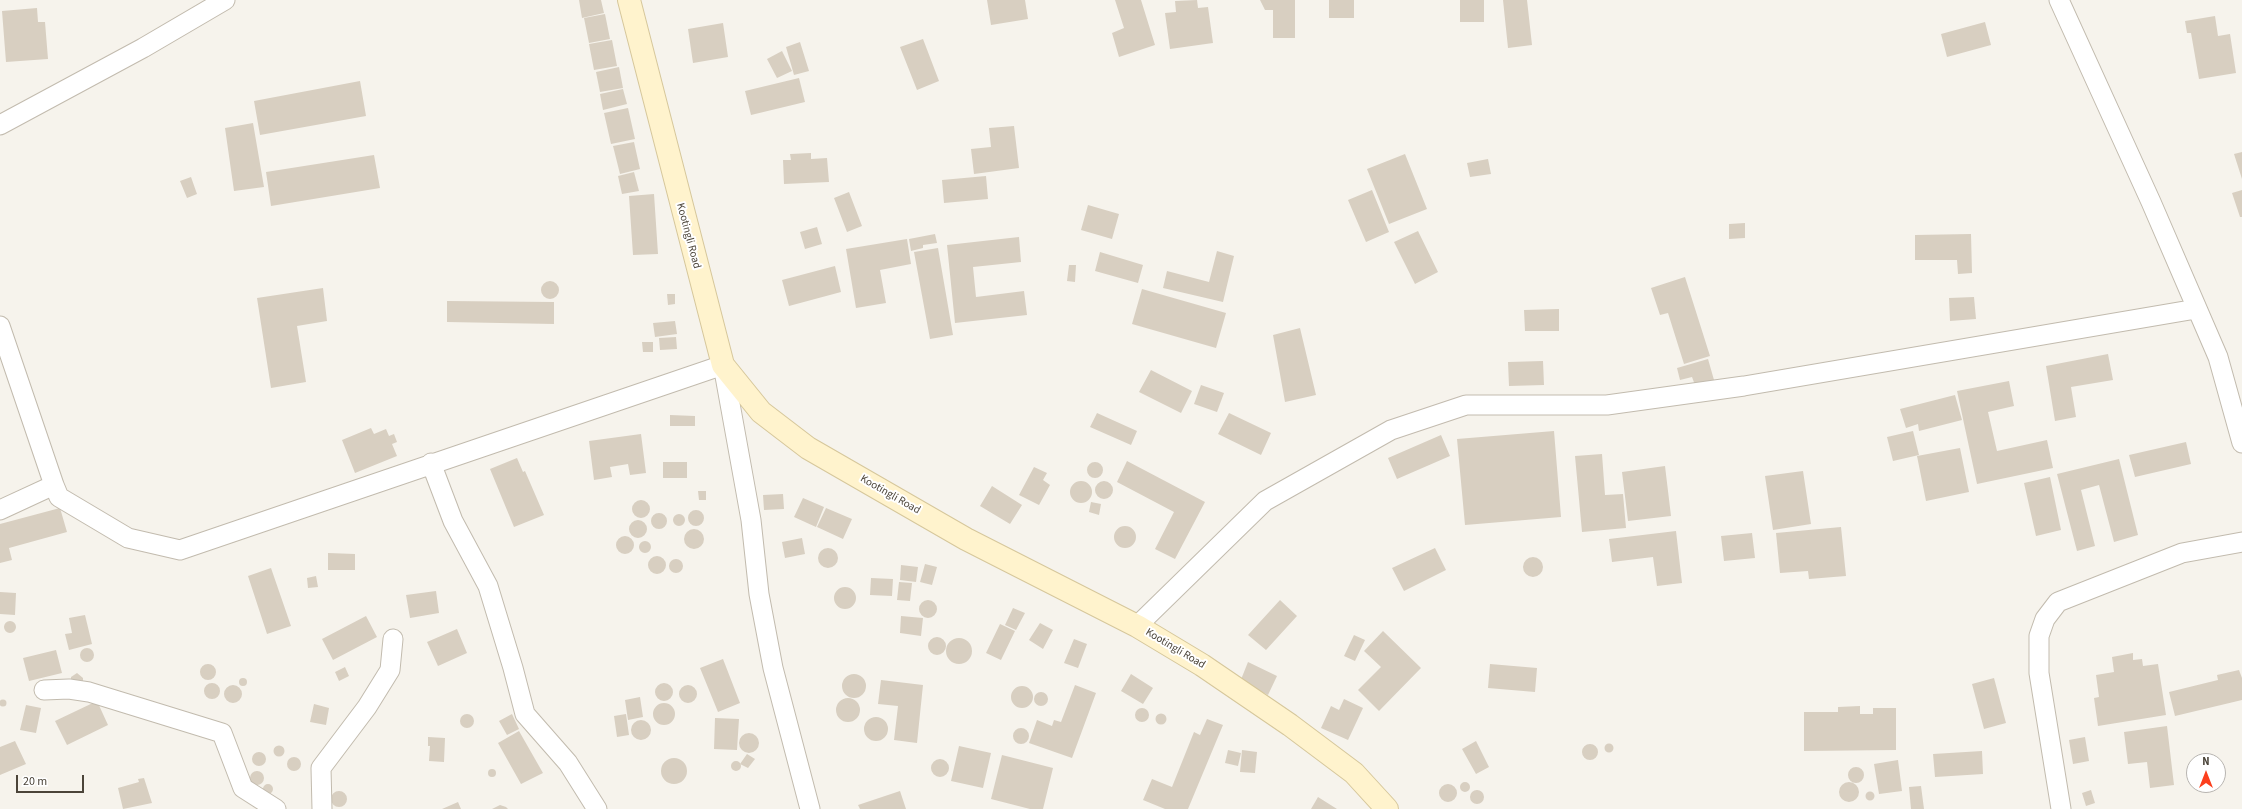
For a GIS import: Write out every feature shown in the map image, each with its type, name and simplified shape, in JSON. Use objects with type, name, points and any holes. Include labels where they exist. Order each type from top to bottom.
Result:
[{"type":"street","points":[[0,125],[143,48],[225,0]]},
{"type":"street","name":"Kootingli Road","points":[[629,0],[722,365],[761,412],[808,448],[966,540],[1137,626],[1202,666],[1290,725],[1354,773],[1387,809]]},
{"type":"street","points":[[2060,0],[2151,202],[2218,358],[2242,443]]},
{"type":"street","points":[[1137,626],[1265,501],[1391,430],[1466,405],[1614,404],[1744,386],[2196,309]]},
{"type":"street","points":[[0,326],[59,497],[128,538],[180,550],[431,463],[722,365],[751,520],[759,594],[773,668],[810,809]]},
{"type":"street","points":[[431,463],[452,521],[488,586],[513,668],[525,714],[568,763],[597,809]]},
{"type":"street","points":[[0,510],[54,485]]},
{"type":"street","points":[[2061,809],[2039,673],[2039,636],[2045,619],[2058,602],[2182,553],[2242,542]]},
{"type":"street","points":[[322,809],[321,768],[367,707],[390,670],[393,639]]},
{"type":"street","points":[[44,690],[69,689],[89,692],[222,733],[243,788],[276,809]]},
{"type":"building","points":[[579,0],[601,0],[604,13],[582,18]]},
{"type":"building","points":[[987,0],[1025,0],[1028,19],[991,25]]},
{"type":"building","points":[[1115,0],[1141,0],[1155,45],[1119,57],[1112,33],[1124,28]]},
{"type":"building","points":[[1197,0],[1198,8],[1208,7],[1213,43],[1170,49],[1165,13],[1176,12],[1175,1]]},
{"type":"building","points":[[1260,0],[1295,0],[1295,38],[1273,38],[1273,10],[1265,10]]},
{"type":"building","points":[[1329,0],[1354,0],[1354,18],[1329,18]]},
{"type":"building","points":[[1460,0],[1484,0],[1484,22],[1460,22]]},
{"type":"building","points":[[1503,0],[1527,0],[1532,45],[1508,48]]},
{"type":"building","points":[[37,8],[38,22],[45,22],[48,59],[6,62],[2,11]]},
{"type":"building","points":[[605,14],[610,39],[589,43],[584,18]]},
{"type":"building","points":[[2215,16],[2218,36],[2230,34],[2236,73],[2199,79],[2191,33],[2187,33],[2185,21]]},
{"type":"building","points":[[1985,22],[1991,45],[1947,57],[1941,34]]},
{"type":"building","points":[[723,23],[728,57],[693,63],[688,29]]},
{"type":"building","points":[[923,39],[939,81],[917,90],[900,47]]},
{"type":"building","points":[[612,40],[617,66],[594,70],[589,44]]},
{"type":"building","points":[[800,42],[809,71],[794,75],[786,47]]},
{"type":"building","points":[[782,51],[792,71],[777,78],[767,59]]},
{"type":"building","points":[[619,67],[623,88],[600,92],[596,72]]},
{"type":"building","points":[[799,78],[805,102],[751,115],[745,91]]},
{"type":"building","points":[[360,81],[366,116],[260,135],[254,101]]},
{"type":"building","points":[[623,89],[627,104],[603,110],[600,94]]},
{"type":"building","points":[[628,108],[635,139],[611,144],[604,113]]},
{"type":"building","points":[[253,123],[264,187],[234,191],[225,128]]},
{"type":"building","points":[[1014,126],[1019,168],[974,174],[971,149],[991,147],[989,128]]},
{"type":"building","points":[[634,142],[640,169],[620,174],[613,146]]},
{"type":"building","points":[[2242,152],[2242,179],[2234,154]]},
{"type":"building","points":[[811,153],[811,159],[827,158],[829,182],[784,184],[783,160],[791,160],[790,154]]},
{"type":"building","points":[[1405,154],[1427,209],[1389,224],[1367,169]]},
{"type":"building","points":[[374,155],[380,188],[271,206],[266,172]]},
{"type":"building","points":[[1488,159],[1491,174],[1470,177],[1467,163]]},
{"type":"building","points":[[634,172],[639,191],[622,194],[618,176]]},
{"type":"building","points":[[986,176],[988,199],[944,203],[942,180]]},
{"type":"building","points":[[191,177],[197,194],[187,198],[180,181]]},
{"type":"building","points":[[1372,190],[1389,232],[1366,242],[1348,200]]},
{"type":"building","points":[[2242,190],[2242,217],[2240,217],[2232,193]]},
{"type":"building","points":[[849,192],[862,226],[847,232],[834,198]]},
{"type":"building","points":[[654,194],[658,254],[633,255],[629,196]]},
{"type":"building","points":[[1088,205],[1119,214],[1112,239],[1081,230]]},
{"type":"building","points":[[1745,223],[1745,238],[1729,239],[1729,224]]},
{"type":"building","points":[[817,227],[822,244],[805,249],[800,232]]},
{"type":"building","points":[[1418,231],[1438,272],[1415,284],[1394,242]]},
{"type":"building","points":[[935,234],[937,243],[923,245],[923,248],[911,251],[909,239]]},
{"type":"building","points":[[1971,234],[1972,273],[1958,274],[1957,260],[1915,260],[1915,235]]},
{"type":"building","points":[[1019,237],[1021,262],[973,267],[976,297],[1024,291],[1027,315],[955,323],[947,245]]},
{"type":"building","points":[[907,239],[911,264],[880,270],[886,303],[856,308],[846,249]]},
{"type":"building","points":[[938,248],[953,335],[930,339],[914,252]]},
{"type":"building","points":[[1217,251],[1234,256],[1223,302],[1163,288],[1167,271],[1209,282]]},
{"type":"building","points":[[1100,252],[1143,265],[1138,283],[1095,271]]},
{"type":"building","points":[[1069,265],[1076,265],[1075,282],[1067,281]]},
{"type":"building","points":[[835,266],[841,292],[789,306],[782,280]]},
{"type":"building","points":[[1685,277],[1710,356],[1684,364],[1668,313],[1660,315],[1651,288]]},
{"type":"building","points":[[546,281],[554,281],[559,286],[557,297],[554,299],[546,299],[541,294],[541,286]]},
{"type":"building","points":[[323,288],[327,321],[297,326],[306,382],[271,388],[257,298]]},
{"type":"building","points":[[1142,289],[1226,313],[1216,348],[1132,324]]},
{"type":"building","points":[[667,294],[675,294],[675,304],[668,305]]},
{"type":"building","points":[[1974,297],[1976,319],[1950,321],[1949,298]]},
{"type":"building","points":[[447,301],[554,302],[554,324],[447,322]]},
{"type":"building","points":[[1559,309],[1559,331],[1525,331],[1524,310]]},
{"type":"building","points":[[675,321],[677,334],[655,337],[653,323]]},
{"type":"building","points":[[1300,328],[1316,395],[1285,402],[1273,335]]},
{"type":"building","points":[[676,337],[677,349],[660,350],[659,338]]},
{"type":"building","points":[[642,342],[653,342],[653,352],[643,352]]},
{"type":"building","points":[[2108,354],[2113,380],[2071,387],[2076,417],[2055,421],[2046,366]]},
{"type":"building","points":[[1708,359],[1714,380],[1695,385],[1692,377],[1680,380],[1677,368]]},
{"type":"building","points":[[1543,361],[1544,385],[1509,386],[1508,362]]},
{"type":"building","points":[[1151,370],[1192,391],[1181,413],[1139,392]]},
{"type":"building","points":[[2009,381],[2014,406],[1988,412],[1997,451],[2047,440],[2053,468],[1977,484],[1957,391]]},
{"type":"building","points":[[1201,385],[1224,393],[1217,412],[1194,404]]},
{"type":"building","points":[[1955,395],[1962,420],[1919,431],[1918,424],[1906,428],[1900,409]]},
{"type":"building","points":[[1097,413],[1137,431],[1131,445],[1090,427]]},
{"type":"building","points":[[1229,413],[1271,433],[1261,455],[1218,434]]},
{"type":"building","points":[[670,415],[695,416],[695,426],[670,426]]},
{"type":"building","points":[[371,428],[374,434],[386,429],[389,436],[394,434],[397,442],[392,444],[397,456],[355,473],[342,440]]},
{"type":"building","points":[[1554,431],[1561,517],[1465,525],[1457,439]]},
{"type":"building","points":[[1913,431],[1919,455],[1893,461],[1887,437]]},
{"type":"building","points":[[641,434],[646,473],[630,475],[628,464],[610,467],[612,477],[594,480],[589,441]]},
{"type":"building","points":[[1441,435],[1450,456],[1397,479],[1388,458]]},
{"type":"building","points":[[2186,442],[2191,464],[2135,477],[2129,455]]},
{"type":"building","points":[[1960,448],[1969,492],[1926,501],[1917,456]]},
{"type":"building","points":[[1602,454],[1605,495],[1623,494],[1626,528],[1582,532],[1575,456]]},
{"type":"building","points":[[517,458],[523,472],[525,471],[544,515],[514,527],[490,469]]},
{"type":"building","points":[[2119,459],[2138,535],[2114,542],[2099,485],[2081,490],[2095,546],[2077,551],[2057,474]]},
{"type":"building","points":[[1127,461],[1205,502],[1175,559],[1155,549],[1174,512],[1117,482]]},
{"type":"building","points":[[663,462],[687,462],[687,478],[663,478]]},
{"type":"building","points":[[1092,462],[1098,462],[1103,467],[1101,476],[1098,478],[1092,478],[1087,473],[1087,467]]},
{"type":"building","points":[[1665,466],[1671,516],[1628,521],[1622,472]]},
{"type":"building","points":[[1034,467],[1047,473],[1043,480],[1050,485],[1039,505],[1019,495]]},
{"type":"building","points":[[1803,471],[1811,524],[1773,530],[1765,476]]},
{"type":"building","points":[[2050,477],[2061,530],[2036,536],[2024,483]]},
{"type":"building","points":[[1081,481],[1089,484],[1092,492],[1089,500],[1081,503],[1073,500],[1070,492],[1073,484]]},
{"type":"building","points":[[1104,481],[1110,484],[1113,490],[1110,496],[1104,499],[1098,496],[1095,490],[1098,484]]},
{"type":"building","points":[[992,486],[1022,505],[1010,524],[980,506]]},
{"type":"building","points":[[698,491],[706,491],[706,500],[699,500]]},
{"type":"building","points":[[783,494],[784,509],[764,510],[763,495]]},
{"type":"building","points":[[803,498],[824,507],[816,527],[794,517]]},
{"type":"building","points":[[641,500],[647,503],[650,509],[647,515],[641,518],[635,515],[632,509],[635,503]]},
{"type":"building","points":[[1091,502],[1101,504],[1099,515],[1089,512]]},
{"type":"building","points":[[60,508],[67,532],[9,548],[12,560],[0,563],[0,524]]},
{"type":"building","points":[[826,508],[852,519],[843,539],[817,527]]},
{"type":"building","points":[[696,510],[702,512],[704,518],[702,524],[696,526],[690,524],[688,518],[690,512]]},
{"type":"building","points":[[656,513],[662,513],[667,518],[665,527],[662,529],[656,529],[651,524],[651,518]]},
{"type":"building","points":[[677,514],[681,514],[685,520],[681,526],[677,526],[673,522],[673,518]]},
{"type":"building","points":[[638,520],[644,523],[647,529],[644,535],[638,538],[632,535],[629,529],[632,523]]},
{"type":"building","points":[[1125,526],[1129,527],[1135,533],[1135,541],[1129,547],[1125,548],[1121,547],[1115,541],[1114,537],[1115,533],[1121,527]]},
{"type":"building","points":[[1841,527],[1846,576],[1809,579],[1808,571],[1780,573],[1776,533]]},
{"type":"building","points":[[694,529],[701,532],[704,539],[701,546],[694,549],[687,546],[684,539],[687,532]]},
{"type":"building","points":[[1676,531],[1682,583],[1657,586],[1653,557],[1612,562],[1609,539]]},
{"type":"building","points":[[1752,533],[1755,558],[1724,561],[1721,536]]},
{"type":"building","points":[[621,536],[629,536],[634,541],[632,552],[629,554],[621,554],[616,549],[616,541]]},
{"type":"building","points":[[802,538],[805,554],[785,558],[782,542]]},
{"type":"building","points":[[643,541],[647,541],[651,547],[647,553],[643,553],[639,549],[639,545]]},
{"type":"building","points":[[828,548],[835,551],[838,558],[835,565],[828,568],[821,565],[818,558],[821,551]]},
{"type":"building","points":[[1435,548],[1446,570],[1404,591],[1392,568]]},
{"type":"building","points":[[328,553],[355,554],[355,570],[328,570]]},
{"type":"building","points":[[657,556],[663,559],[666,565],[663,571],[657,574],[651,571],[648,565],[651,559]]},
{"type":"building","points":[[1533,557],[1540,560],[1543,567],[1540,574],[1533,577],[1526,574],[1523,567],[1526,560]]},
{"type":"building","points":[[673,559],[679,559],[683,563],[683,569],[679,573],[673,573],[669,569],[669,563]]},
{"type":"building","points":[[925,564],[937,567],[932,585],[920,582]]},
{"type":"building","points":[[901,565],[918,567],[916,582],[900,580]]},
{"type":"building","points":[[271,568],[291,626],[267,634],[248,576]]},
{"type":"building","points":[[316,576],[318,587],[308,588],[307,578]]},
{"type":"building","points":[[871,578],[893,579],[892,596],[870,595]]},
{"type":"building","points":[[899,582],[912,583],[910,601],[897,600]]},
{"type":"building","points":[[845,587],[853,590],[856,598],[853,606],[845,609],[837,606],[834,598],[837,590]]},
{"type":"building","points":[[436,591],[439,613],[410,618],[406,595]]},
{"type":"building","points":[[0,592],[16,593],[15,615],[0,614]]},
{"type":"building","points":[[928,600],[934,603],[937,609],[934,615],[928,618],[922,615],[919,609],[922,603]]},
{"type":"building","points":[[1280,600],[1297,616],[1266,650],[1248,635]]},
{"type":"building","points":[[1013,608],[1025,613],[1016,630],[1005,625]]},
{"type":"building","points":[[85,615],[92,644],[69,650],[65,634],[72,633],[69,618]]},
{"type":"building","points":[[366,616],[377,637],[333,660],[322,639]]},
{"type":"building","points":[[901,616],[923,618],[921,636],[900,633]]},
{"type":"building","points":[[8,621],[12,621],[16,627],[12,633],[8,633],[4,629],[4,625]]},
{"type":"building","points":[[1040,623],[1053,630],[1043,649],[1029,640]]},
{"type":"building","points":[[1000,624],[1015,631],[1001,660],[986,653]]},
{"type":"building","points":[[457,629],[467,653],[438,666],[427,642]]},
{"type":"building","points":[[1383,631],[1421,668],[1379,711],[1358,690],[1381,667],[1364,651]]},
{"type":"building","points":[[1354,635],[1365,640],[1355,661],[1344,656]]},
{"type":"building","points":[[937,637],[943,640],[946,646],[943,652],[937,655],[931,652],[928,646],[931,640]]},
{"type":"building","points":[[959,638],[968,642],[972,651],[968,660],[959,664],[950,660],[946,651],[950,642]]},
{"type":"building","points":[[1074,639],[1087,644],[1078,668],[1064,663]]},
{"type":"building","points":[[84,648],[90,648],[94,652],[94,658],[90,662],[84,662],[80,658],[80,652]]},
{"type":"building","points":[[56,650],[62,673],[29,681],[23,658]]},
{"type":"building","points":[[2133,653],[2133,660],[2142,659],[2143,666],[2158,664],[2166,715],[2098,726],[2094,698],[2099,697],[2096,675],[2114,672],[2112,657]]},
{"type":"building","points":[[723,659],[740,703],[718,712],[700,668]]},
{"type":"building","points":[[1248,662],[1277,676],[1268,695],[1240,682]]},
{"type":"building","points":[[208,664],[215,669],[216,672],[211,679],[208,680],[201,675],[200,672],[205,665]]},
{"type":"building","points":[[1490,664],[1537,668],[1535,692],[1488,688]]},
{"type":"building","points":[[345,667],[349,676],[339,681],[335,672]]},
{"type":"building","points":[[2239,670],[2242,678],[2242,700],[2175,716],[2169,692],[2218,680],[2217,675]]},
{"type":"building","points":[[77,673],[83,678],[83,682],[71,681],[71,677]]},
{"type":"building","points":[[854,674],[862,678],[866,686],[862,694],[854,698],[846,694],[842,686],[846,678]]},
{"type":"building","points":[[1131,674],[1153,688],[1143,704],[1121,691]]},
{"type":"building","points":[[243,678],[246,679],[246,685],[243,686],[240,685],[239,682],[240,679]]},
{"type":"building","points":[[1994,678],[2006,723],[1984,729],[1972,684]]},
{"type":"building","points":[[881,680],[923,685],[917,743],[894,740],[898,706],[878,704]]},
{"type":"building","points":[[212,683],[219,688],[220,691],[215,698],[212,699],[205,694],[204,691],[209,684]]},
{"type":"building","points":[[664,683],[670,686],[673,692],[670,698],[664,701],[658,698],[655,692],[658,686]]},
{"type":"building","points":[[229,685],[237,685],[242,690],[240,701],[237,703],[229,703],[224,698],[224,690]]},
{"type":"building","points":[[684,685],[692,685],[697,690],[695,701],[692,703],[684,703],[679,698],[679,690]]},
{"type":"building","points":[[1075,685],[1096,693],[1072,758],[1029,743],[1037,720],[1052,726],[1054,720],[1061,722]]},
{"type":"building","points":[[1022,686],[1030,689],[1033,697],[1030,705],[1022,708],[1014,705],[1011,697],[1014,689]]},
{"type":"building","points":[[1041,692],[1046,694],[1048,699],[1046,704],[1041,706],[1036,704],[1034,699],[1036,694]]},
{"type":"building","points":[[640,697],[643,717],[628,720],[625,700]]},
{"type":"building","points":[[848,698],[853,699],[859,705],[859,715],[853,721],[848,722],[843,721],[837,715],[836,710],[837,705],[843,699]]},
{"type":"building","points":[[3,699],[6,700],[6,706],[3,707],[0,706],[-1,703],[0,700]]},
{"type":"building","points":[[1344,699],[1363,708],[1348,740],[1321,728],[1331,706],[1339,710]]},
{"type":"building","points":[[97,701],[108,725],[67,745],[55,721]]},
{"type":"building","points":[[660,703],[668,703],[675,710],[675,718],[668,725],[660,725],[653,718],[653,710]]},
{"type":"building","points":[[314,704],[329,708],[326,725],[310,722]]},
{"type":"building","points":[[26,705],[41,708],[36,733],[20,730]]},
{"type":"building","points":[[1860,706],[1860,714],[1873,714],[1873,708],[1896,708],[1896,750],[1804,751],[1804,712],[1838,712],[1838,707]]},
{"type":"building","points":[[1139,708],[1145,708],[1149,712],[1149,718],[1145,722],[1139,722],[1135,718],[1135,712]]},
{"type":"building","points":[[467,714],[472,716],[474,721],[472,726],[467,728],[462,726],[460,721],[462,716]]},
{"type":"building","points":[[512,714],[519,729],[507,735],[499,721]]},
{"type":"building","points":[[626,714],[629,735],[617,737],[614,716]]},
{"type":"building","points":[[1159,714],[1163,714],[1165,715],[1165,723],[1159,724],[1156,721],[1156,717]]},
{"type":"building","points":[[876,717],[885,720],[888,729],[885,738],[876,741],[867,738],[864,729],[867,720]]},
{"type":"building","points":[[715,718],[739,719],[737,750],[714,749]]},
{"type":"building","points":[[1207,719],[1223,725],[1188,809],[1165,809],[1143,800],[1152,779],[1172,787],[1194,732],[1200,735]]},
{"type":"building","points":[[637,720],[645,720],[651,726],[651,734],[645,740],[637,740],[631,734],[631,726]]},
{"type":"building","points":[[2167,726],[2174,785],[2150,788],[2147,762],[2128,764],[2124,732]]},
{"type":"building","points":[[1018,728],[1024,728],[1029,733],[1027,742],[1024,744],[1018,744],[1013,739],[1013,733]]},
{"type":"building","points":[[519,731],[543,773],[521,784],[498,743]]},
{"type":"building","points":[[749,733],[756,736],[759,743],[756,750],[749,753],[742,750],[739,743],[742,736]]},
{"type":"building","points":[[428,737],[445,738],[444,762],[429,761],[430,746],[428,746]]},
{"type":"building","points":[[2085,737],[2089,761],[2073,764],[2069,740]]},
{"type":"building","points":[[15,741],[26,764],[0,775],[0,747]]},
{"type":"building","points":[[1476,741],[1489,767],[1476,774],[1462,749]]},
{"type":"building","points":[[1587,744],[1593,744],[1598,749],[1596,758],[1593,760],[1587,760],[1582,755],[1582,749]]},
{"type":"building","points":[[1607,744],[1611,744],[1613,748],[1611,752],[1607,752],[1605,750],[1605,746]]},
{"type":"building","points":[[277,746],[281,746],[283,747],[283,755],[277,756],[274,753],[274,749]]},
{"type":"building","points":[[959,746],[991,753],[983,788],[951,781]]},
{"type":"building","points":[[1228,750],[1241,753],[1238,766],[1225,763]]},
{"type":"building","points":[[1242,750],[1257,752],[1255,773],[1240,772]]},
{"type":"building","points":[[1982,751],[1983,774],[1935,777],[1933,754]]},
{"type":"building","points":[[256,752],[262,752],[266,756],[266,762],[262,766],[256,766],[252,762],[252,756]]},
{"type":"building","points":[[747,754],[755,759],[748,768],[740,764]]},
{"type":"building","points":[[1002,755],[1053,768],[1043,809],[1030,809],[991,799]]},
{"type":"building","points":[[291,757],[297,757],[301,761],[301,767],[297,771],[291,771],[287,767],[287,761]]},
{"type":"building","points":[[674,758],[683,762],[687,771],[683,780],[674,784],[665,780],[661,771],[665,762]]},
{"type":"building","points":[[940,759],[946,762],[949,768],[946,774],[940,777],[934,774],[931,768],[934,762]]},
{"type":"building","points":[[1898,760],[1902,791],[1879,794],[1874,764]]},
{"type":"building","points":[[734,761],[738,761],[740,762],[740,770],[734,771],[731,768],[731,764]]},
{"type":"building","points":[[1856,767],[1863,772],[1864,775],[1859,782],[1856,783],[1849,778],[1848,775],[1853,768]]},
{"type":"building","points":[[490,769],[494,769],[496,773],[494,777],[490,777],[488,775],[488,771]]},
{"type":"building","points":[[254,771],[260,771],[264,775],[264,781],[260,785],[254,785],[250,781],[250,775]]},
{"type":"building","points":[[144,778],[152,803],[123,809],[118,788],[139,782],[138,779]]},
{"type":"building","points":[[1463,782],[1467,782],[1469,783],[1469,791],[1463,792],[1460,789],[1460,785]]},
{"type":"building","points":[[1849,782],[1856,785],[1859,792],[1856,799],[1849,802],[1842,799],[1839,792],[1842,785]]},
{"type":"building","points":[[266,784],[270,784],[272,785],[272,793],[266,794],[263,791],[263,787]]},
{"type":"building","points":[[1444,784],[1452,784],[1457,789],[1455,800],[1452,802],[1444,802],[1439,797],[1439,789]]},
{"type":"building","points":[[1921,786],[1924,809],[1911,809],[1909,787]]},
{"type":"building","points":[[1474,790],[1480,790],[1484,794],[1484,800],[1480,804],[1474,804],[1470,800],[1470,794]]},
{"type":"building","points":[[2091,790],[2095,803],[2086,806],[2082,793]]},
{"type":"building","points":[[339,791],[346,796],[347,799],[342,806],[339,807],[332,802],[331,799],[336,792]]},
{"type":"building","points":[[900,791],[906,809],[860,809],[858,805]]},
{"type":"building","points":[[1870,791],[1875,796],[1870,801],[1865,796]]},
{"type":"building","points":[[1318,797],[1337,809],[1311,809]]},
{"type":"building","points":[[458,802],[461,809],[442,809]]},
{"type":"building","points":[[500,805],[508,809],[492,809]]}]
